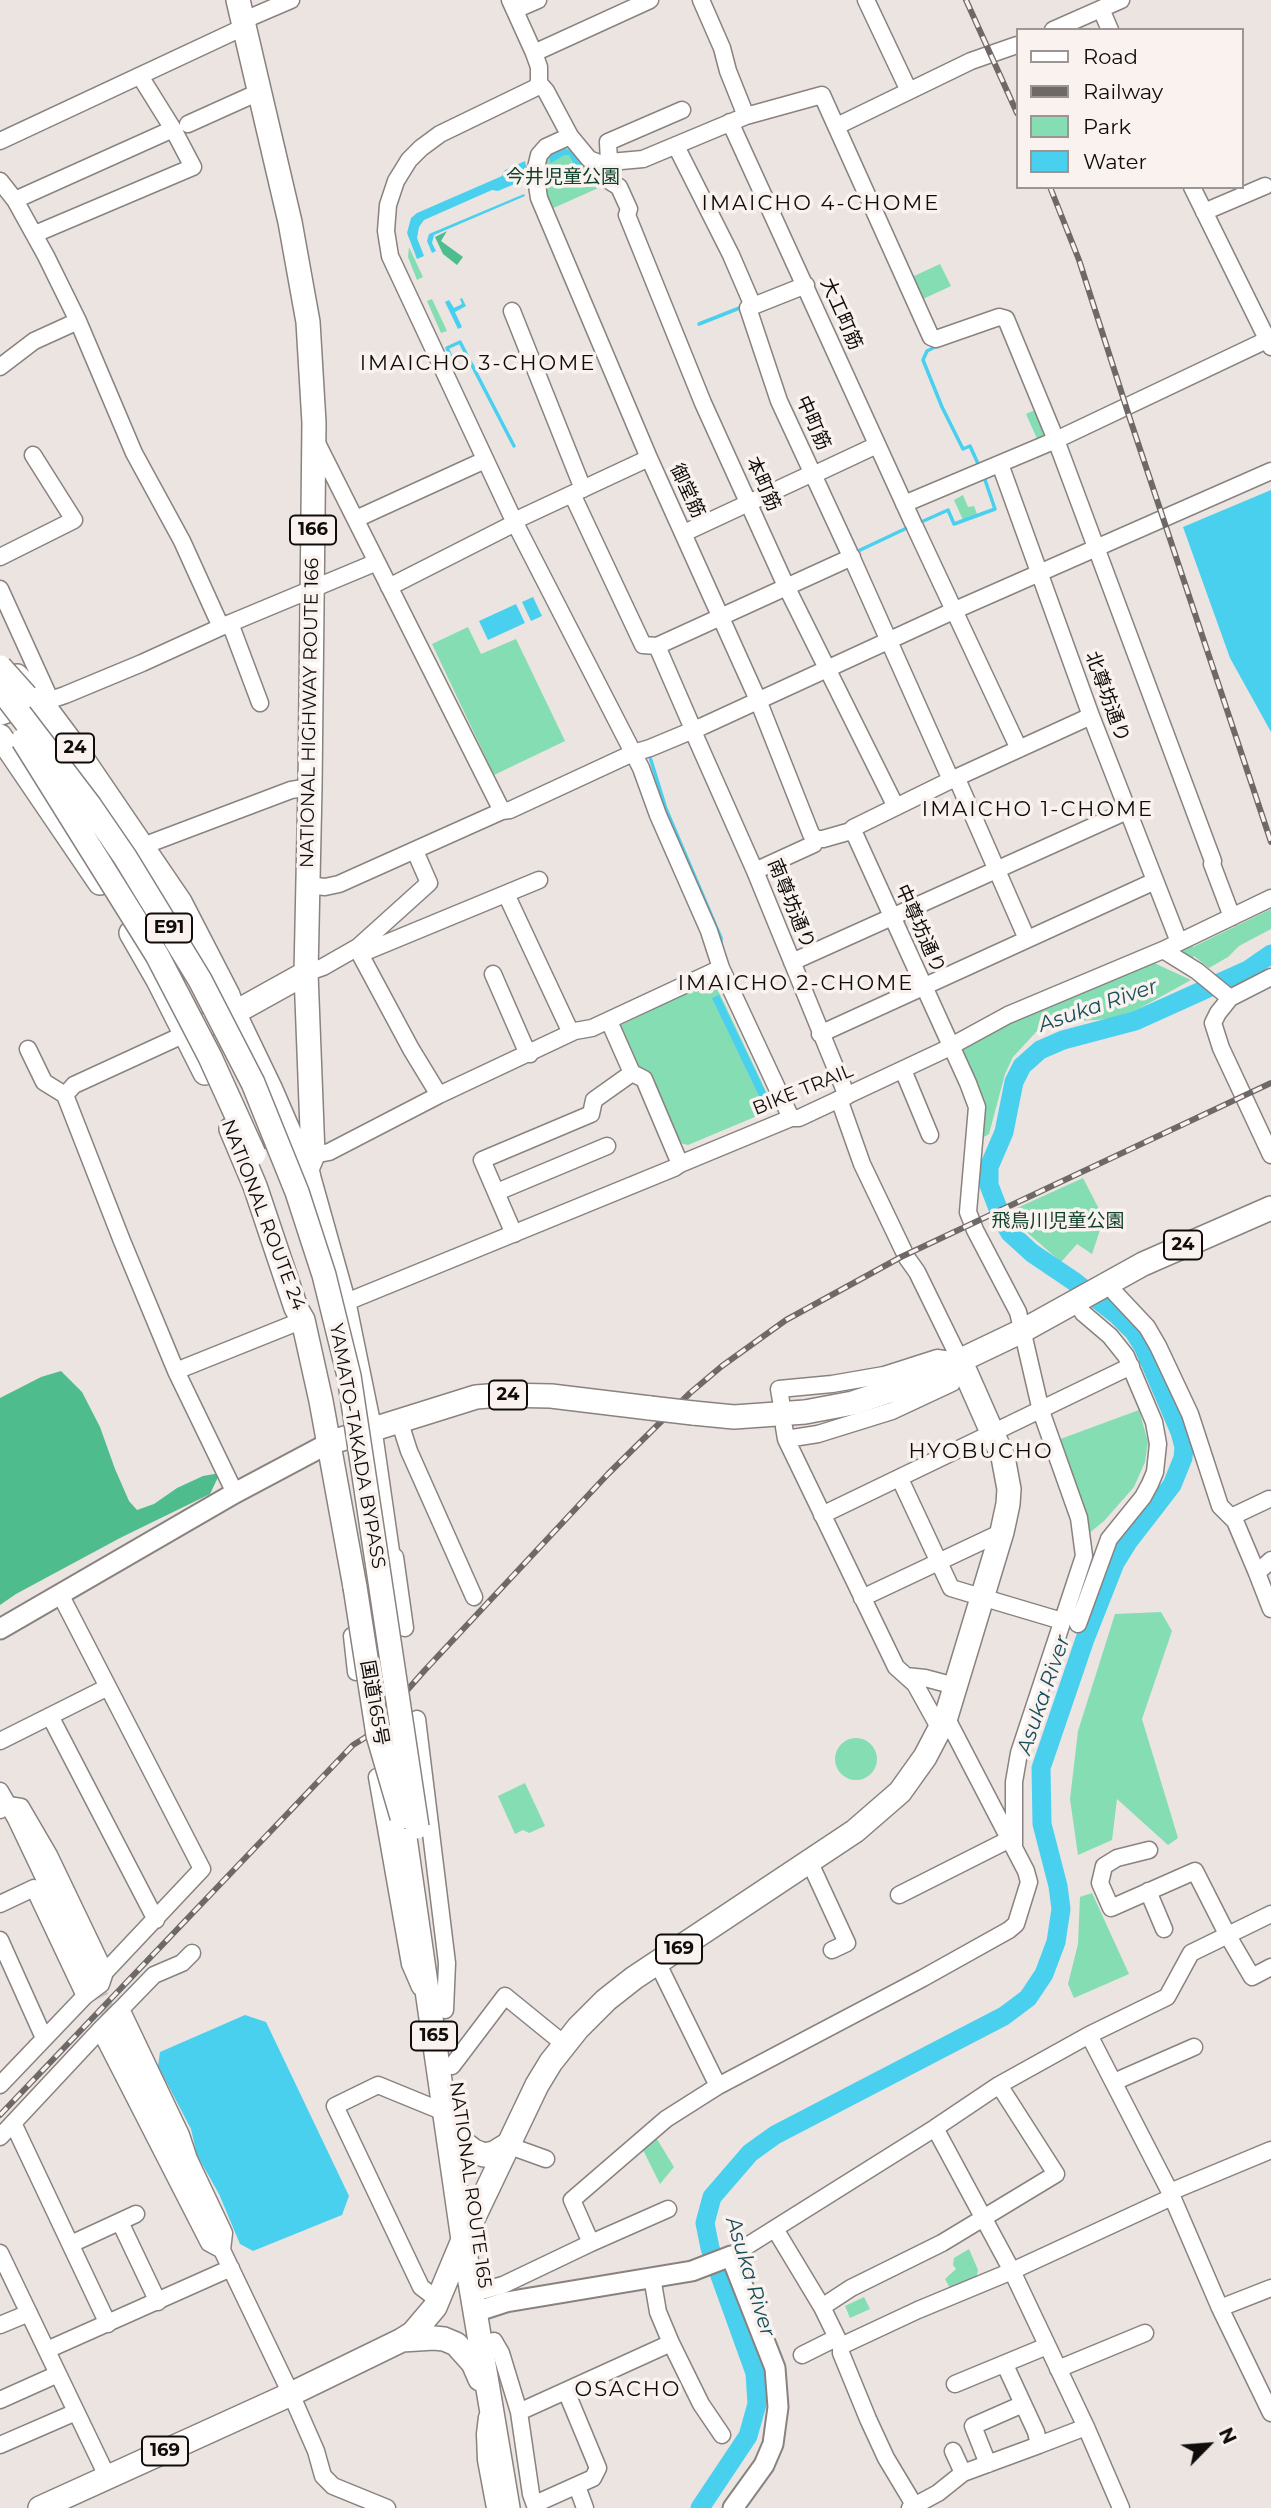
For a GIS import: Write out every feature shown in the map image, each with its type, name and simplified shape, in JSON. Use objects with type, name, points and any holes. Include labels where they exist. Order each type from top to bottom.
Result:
[{"type":"highway","name":"NATIONAL HIGHWAY ROUTE 166","points":[[241,16],[290,222],[308,322],[314,436],[306,973],[311,1166]]},
{"type":"highway","name":"24","points":[[0,657],[46,701],[142,853]]},
{"type":"highway","points":[[0,667],[20,689],[142,853],[234,1013],[311,1166],[344,1303],[350,1434]]},
{"type":"highway","name":"YAMATO-TAKADA BYPASS","points":[[0,688],[76,787],[125,857],[200,980],[253,1083],[297,1192],[324,1275],[349,1376],[350,1434]]},
{"type":"highway","name":"YAMATO-TAKADA BYPASS","points":[[0,710],[142,908],[206,1020],[240,1088],[286,1196],[312,1279],[350,1434],[408,1826]]},
{"type":"highway","name":"NATIONAL ROUTE 24","points":[[0,736],[91,870],[151,968],[228,1121],[296,1308],[303,1320]]},
{"type":"highway","points":[[23,740],[158,955],[210,1057],[254,1154],[290,1253],[303,1306],[303,1320],[350,1434]]},
{"type":"highway","points":[[185,1034],[234,1013],[306,973]]},
{"type":"highway","name":"24","points":[[350,1434],[467,1399],[501,1395],[586,1399],[734,1417],[778,1415],[853,1403],[913,1384],[961,1362],[1198,1238],[1271,1209]]},
{"type":"highway","points":[[303,1320],[344,1303]]},
{"type":"highway","name":"169","points":[[44,2507],[402,2340],[421,2326],[438,2300],[463,2240],[537,2085],[564,2044],[606,2000],[634,1978],[810,1863],[872,1819],[900,1792],[925,1757],[943,1723],[1002,1532],[1009,1489],[1003,1457],[994,1433],[961,1362]]},
{"type":"highway","name":"165","points":[[350,1434],[376,1469]]},
{"type":"highway","name":"国道165号","points":[[350,1434],[355,1587],[378,1735],[408,1826]]},
{"type":"highway","name":"NATIONAL ROUTE 165","points":[[376,1469],[419,1772],[408,1826],[438,2011],[452,2066],[461,2141],[475,2218],[490,2404],[508,2508]]},
{"type":"highway","name":"NATIONAL ROUTE 165","points":[[438,2011],[444,2112],[463,2240],[494,2341],[531,2507]]},
{"type":"highway","points":[[461,2141],[484,2155],[494,2153],[507,2145]]},
{"type":"highway","points":[[402,2340],[444,2339],[456,2344],[473,2363],[490,2404]]},
{"type":"main road","points":[[0,1629],[235,1493],[350,1434]]},
{"type":"main road","points":[[483,2303],[506,2302],[692,2271],[729,2258],[775,2368],[778,2407],[773,2444],[764,2465],[733,2508]]},
{"type":"street","points":[[1,139],[140,76],[241,16],[291,0]]},
{"type":"street","points":[[538,0],[513,5],[539,67],[539,83],[535,88],[440,134],[409,160],[396,181],[386,218],[387,242],[393,263],[514,522],[641,768],[658,815],[709,931],[721,968],[790,1118]]},
{"type":"street","points":[[534,53],[650,0]]},
{"type":"street","points":[[701,0],[722,48],[746,116]]},
{"type":"street","points":[[866,0],[909,91]]},
{"type":"street","points":[[1058,28],[1121,0]]},
{"type":"street","points":[[1101,9],[1109,28]]},
{"type":"street","points":[[836,126],[971,61],[1016,46]]},
{"type":"street","points":[[34,234],[193,167],[180,126],[140,76]]},
{"type":"street","name":"本町筋","points":[[539,83],[546,90],[570,136],[589,159],[603,167],[608,180],[619,187],[629,209],[627,215],[670,323],[748,503],[786,586],[896,807]]},
{"type":"street","points":[[15,200],[259,92]]},
{"type":"street","points":[[682,110],[608,142],[603,167],[643,159],[746,116],[822,94],[931,337],[936,340],[999,317],[1006,319],[1056,440],[1232,917]]},
{"type":"street","name":"大工町筋","points":[[730,122],[953,611],[1019,749]]},
{"type":"street","name":"御堂筋","points":[[570,136],[546,147],[539,155],[535,172],[539,198],[649,458],[758,700],[811,834],[816,839]]},
{"type":"street","name":"中町筋","points":[[676,146],[731,255],[779,401],[1027,939]]},
{"type":"street","points":[[0,181],[15,200],[34,234],[78,321],[134,453],[183,541],[260,703]]},
{"type":"street","points":[[1205,212],[1265,186]]},
{"type":"street","points":[[904,504],[1056,440],[1270,341],[1193,189]]},
{"type":"street","points":[[750,307],[806,285]]},
{"type":"street","points":[[512,311],[578,492],[643,645],[657,646],[850,555]]},
{"type":"street","points":[[0,367],[34,341],[78,321]]},
{"type":"street","points":[[314,436],[502,811]]},
{"type":"street","points":[[684,533],[877,445]]},
{"type":"street","points":[[0,557],[74,520],[33,455]]},
{"type":"street","points":[[389,587],[514,522],[649,458]]},
{"type":"street","points":[[356,519],[485,460]]},
{"type":"street","name":"北尊坊通り","points":[[1000,464],[1091,716],[1179,942]]},
{"type":"street","points":[[307,885],[325,887],[339,884],[1271,471]]},
{"type":"street","points":[[0,717],[142,663],[225,625],[377,562]]},
{"type":"street","points":[[0,589],[46,701]]},
{"type":"street","name":"南尊坊通り","points":[[657,646],[792,962],[843,1098],[862,1164],[961,1362]]},
{"type":"street","points":[[755,871],[814,844],[816,839],[850,831],[1091,716]]},
{"type":"street","points":[[91,870],[142,853],[291,790],[310,787]]},
{"type":"street","points":[[792,962],[1127,811]]},
{"type":"street","name":"中尊坊通り","points":[[850,831],[856,837],[977,1107],[968,1212],[1018,1312],[1041,1411],[1079,1518],[1084,1556],[1068,1605]]},
{"type":"street","points":[[359,951],[429,883],[415,851]]},
{"type":"street","points":[[306,973],[539,880]]},
{"type":"street","points":[[820,1034],[1154,881]]},
{"type":"street","points":[[506,894],[571,1033]]},
{"type":"street","name":"BIKE TRAIL","points":[[344,1303],[790,1118],[799,1118],[903,1070],[1008,1015],[1163,950],[1271,898]]},
{"type":"street","points":[[1163,950],[1197,971],[1228,996]]},
{"type":"street","points":[[359,951],[411,1049],[439,1095]]},
{"type":"street","points":[[311,1166],[329,1152],[439,1095],[571,1033],[609,1021],[721,968]]},
{"type":"street","points":[[493,975],[530,1054]]},
{"type":"street","points":[[1271,977],[1228,996],[1213,1023],[1221,1048],[1271,1155]]},
{"type":"street","points":[[609,1021],[632,1073],[644,1079],[680,1164]]},
{"type":"street","points":[[65,1095],[74,1085],[185,1034]]},
{"type":"street","points":[[28,1049],[44,1082],[65,1095],[176,1371],[235,1493]]},
{"type":"street","points":[[903,1070],[930,1135]]},
{"type":"street","points":[[514,1234],[482,1160],[591,1114],[594,1100],[632,1073]]},
{"type":"street","points":[[496,1192],[607,1146]]},
{"type":"street","points":[[1012,1843],[1014,1782],[1019,1753],[1070,1622],[1109,1539],[1143,1497],[1156,1465],[1157,1433],[1131,1366],[1119,1346],[1083,1313],[1091,1292],[1115,1293],[1147,1327],[1190,1414],[1220,1506],[1231,1517],[1271,1609]]},
{"type":"street","points":[[176,1371],[303,1320]]},
{"type":"street","points":[[591,2243],[572,2200],[666,2119],[718,2086],[1009,1930],[1019,1919],[1029,1882],[1012,1843],[943,1723],[915,1684],[896,1667],[785,1433],[818,1434],[892,1411],[952,1383],[961,1362],[937,1358],[884,1375],[779,1389],[781,1401]]},
{"type":"street","points":[[822,1515],[1131,1366]]},
{"type":"street","points":[[399,1420],[409,1451],[474,1597]]},
{"type":"street","points":[[350,1434],[329,1476],[356,1672]]},
{"type":"street","points":[[376,1469],[388,1499],[405,1628]]},
{"type":"street","points":[[900,1479],[951,1588],[1070,1622]]},
{"type":"street","points":[[1231,1517],[1269,1499]]},
{"type":"street","points":[[862,1598],[1002,1532]]},
{"type":"street","points":[[1257,1573],[1271,1560]]},
{"type":"street","points":[[1070,1622],[1068,1605],[1076,1605],[1091,1565],[1100,1562]]},
{"type":"street","points":[[0,2085],[202,1869],[60,1594]]},
{"type":"street","points":[[906,1676],[955,1686]]},
{"type":"street","points":[[0,1741],[108,1687]]},
{"type":"street","points":[[50,1716],[156,1920]]},
{"type":"street","points":[[417,1719],[447,1963],[438,2011]]},
{"type":"street","points":[[377,1777],[410,1964],[438,2011]]},
{"type":"street","points":[[3,1802],[95,1984]]},
{"type":"street","points":[[899,1895],[1012,1843]]},
{"type":"street","points":[[1149,1850],[1117,1858],[1104,1866],[1100,1883],[1111,1908],[1195,1871],[1252,1977],[1271,1967]]},
{"type":"street","points":[[810,1863],[847,1943],[832,1950]]},
{"type":"street","points":[[2,1900],[34,1888],[95,1984]]},
{"type":"street","points":[[1148,1891],[1164,1929]]},
{"type":"street","points":[[729,2258],[999,2085],[1089,2035],[1167,1997],[1191,1953],[1271,1914]]},
{"type":"street","points":[[0,1940],[44,2038]]},
{"type":"street","points":[[0,2137],[107,2028],[121,2009],[154,1975],[182,1963],[192,1953]]},
{"type":"street","points":[[658,1964],[718,2086]]},
{"type":"street","points":[[452,2066],[505,1996],[564,2044]]},
{"type":"street","points":[[121,2009],[224,2233],[222,2250]]},
{"type":"street","points":[[107,2028],[231,2268],[291,2393],[327,2481],[333,2487],[387,2508]]},
{"type":"street","points":[[1089,2035],[1171,2194],[1220,2308],[1267,2394],[1271,2413]]},
{"type":"street","points":[[1114,2082],[1194,2047]]},
{"type":"street","points":[[438,2300],[421,2287],[335,2106],[378,2085],[444,2112]]},
{"type":"street","points":[[822,2307],[850,2288],[942,2243],[1056,2174],[999,2085]]},
{"type":"street","points":[[13,2123],[108,2324]]},
{"type":"street","points":[[935,2128],[1012,2271],[1121,2508]]},
{"type":"street","points":[[507,2145],[546,2159]]},
{"type":"street","points":[[802,2355],[1012,2271],[1171,2194],[1271,2150]]},
{"type":"street","points":[[483,2303],[503,2285],[668,2209]]},
{"type":"street","points":[[71,2244],[136,2214]]},
{"type":"street","points":[[120,2222],[158,2302]]},
{"type":"street","points":[[775,2229],[822,2307],[880,2445],[914,2507],[938,2493],[963,2473],[1086,2427]]},
{"type":"street","points":[[0,2253],[107,2476]]},
{"type":"street","points":[[47,2350],[231,2268]]},
{"type":"street","points":[[652,2277],[658,2312],[671,2343],[701,2404],[722,2435]]},
{"type":"street","points":[[1220,2308],[1271,2288]]},
{"type":"street","points":[[0,2325],[29,2313]]},
{"type":"street","points":[[1058,2369],[1145,2333]]},
{"type":"street","points":[[494,2341],[519,2412],[531,2507],[593,2478],[598,2468],[566,2391]]},
{"type":"street","points":[[519,2412],[671,2343]]},
{"type":"street","points":[[955,2384],[1047,2346]]},
{"type":"street","points":[[1005,2365],[1036,2432],[1039,2445]]},
{"type":"street","points":[[0,2400],[58,2374]]},
{"type":"street","points":[[490,2404],[485,2434],[486,2460],[495,2508]]},
{"type":"street","points":[[988,2464],[973,2426],[1023,2404]]},
{"type":"street","points":[[0,2445],[76,2412]]},
{"type":"street","points":[[953,2451],[963,2473]]},
{"type":"street","points":[[577,2486],[585,2508]]},
{"type":"green space","name":"今井児童公園","points":[[559,147],[573,149],[598,169],[605,185],[549,210],[542,193],[542,163],[547,155]]},
{"type":"green space","points":[[447,231],[441,241],[463,257],[457,265],[443,254],[435,237]]},
{"type":"green space","points":[[409,247],[423,277],[417,280],[408,257]]},
{"type":"green space","points":[[940,264],[951,286],[923,299],[912,277]]},
{"type":"green space","points":[[432,299],[447,331],[441,333],[427,301]]},
{"type":"green space","points":[[1035,410],[1047,439],[1039,443],[1026,414]]},
{"type":"green space","points":[[963,495],[968,507],[974,506],[977,514],[963,520],[954,500]]},
{"type":"green space","points":[[468,627],[481,654],[516,639],[565,741],[494,775],[432,644]]},
{"type":"green space","points":[[1271,909],[1271,929],[1239,946],[1228,957],[1209,968],[1194,956],[1191,962],[1182,954],[1185,947],[1191,944],[1193,947]]},
{"type":"green space","points":[[1154,963],[1191,980],[1133,1012],[1110,1019],[1063,1022],[1036,1032],[1013,1057],[1005,1074],[989,1134],[977,1141],[959,1046],[1080,992]]},
{"type":"green space","points":[[706,984],[716,986],[772,1104],[769,1111],[688,1145],[677,1139],[636,1069],[617,1027]]},
{"type":"green space","name":"飛鳥川児童公園","points":[[1083,1178],[1099,1209],[1102,1224],[1092,1254],[1077,1244],[1061,1262],[1029,1234],[1018,1217],[1017,1208]]},
{"type":"green space","points":[[61,1371],[82,1392],[100,1427],[129,1501],[137,1510],[154,1504],[177,1488],[203,1476],[220,1473],[210,1494],[120,1538],[0,1605],[0,1398],[41,1377]]},
{"type":"green space","points":[[1139,1410],[1148,1442],[1145,1462],[1134,1487],[1104,1521],[1088,1534],[1055,1441]]},
{"type":"green space","points":[[1161,1612],[1172,1631],[1142,1719],[1178,1838],[1168,1845],[1117,1799],[1112,1840],[1078,1855],[1070,1799],[1078,1731],[1115,1614]]},
{"type":"green space","points":[[856,1738],[871,1744],[877,1759],[871,1774],[856,1780],[841,1774],[835,1759],[841,1744]]},
{"type":"green space","points":[[525,1783],[545,1826],[529,1833],[523,1830],[515,1834],[498,1796]]},
{"type":"green space","points":[[1092,1893],[1129,1974],[1074,1998],[1068,1984],[1078,1944],[1080,1897]]},
{"type":"green space","points":[[652,2131],[674,2167],[660,2184],[639,2142]]},
{"type":"green space","points":[[969,2249],[978,2270],[976,2279],[951,2290],[945,2279],[956,2269],[953,2265],[954,2258]]},
{"type":"green space","points":[[864,2297],[870,2309],[850,2318],[845,2306]]},
{"type":"water","points":[[565,149],[576,153],[586,169],[596,170],[601,181],[592,185],[587,176],[581,176],[569,155],[551,163],[549,158],[552,154]]},
{"type":"water","points":[[525,161],[529,180],[498,191],[492,190],[424,220],[419,227],[417,238],[424,256],[417,259],[407,233],[411,218],[502,176],[505,170]]},
{"type":"water","points":[[524,194],[525,196],[434,235],[432,243],[436,251],[432,253],[427,241],[429,234]]},
{"type":"water","points":[[462,298],[466,306],[455,312],[462,327],[458,329],[445,302],[449,300],[454,308],[462,304]]},
{"type":"water","points":[[1271,490],[1271,732],[1230,658],[1183,527]]},
{"type":"water","points":[[533,597],[542,616],[531,621],[522,602]]},
{"type":"water","points":[[516,604],[525,623],[488,640],[479,621]]},
{"type":"water","points":[[719,995],[769,1099],[762,1102],[712,998]]},
{"type":"water","points":[[245,2015],[266,2022],[349,2196],[342,2215],[253,2251],[240,2244],[219,2194],[197,2155],[191,2129],[158,2066],[160,2052]]},
{"type":"waterway","points":[[699,324],[742,307]]},
{"type":"waterway","points":[[455,366],[447,348],[460,342],[514,446]]},
{"type":"waterway","points":[[939,345],[927,351],[923,360],[963,449],[970,446],[980,468]]},
{"type":"waterway","points":[[919,523],[948,510],[954,524],[995,509],[984,477]]},
{"type":"waterway","points":[[856,552],[909,527]]},
{"type":"waterway","points":[[649,754],[666,809],[721,938],[721,945]]},
{"type":"waterway","name":"Asuka River","points":[[700,2508],[748,2436],[757,2404],[755,2373],[710,2248],[705,2223],[712,2197],[750,2153],[775,2135],[1004,2016],[1028,1998],[1044,1974],[1056,1942],[1061,1909],[1042,1824],[1041,1768],[1085,1639],[1115,1563],[1172,1485],[1183,1458],[1184,1447],[1180,1432],[1143,1346],[1134,1332],[1075,1282],[1032,1253],[1010,1233],[1002,1219],[989,1185],[989,1167],[1004,1132],[1014,1082],[1022,1066],[1040,1050],[1063,1040],[1135,1021],[1248,970],[1271,954]]},
{"type":"tunnel","points":[[94,1983],[114,2025]]},
{"type":"railway","points":[[966,0],[1016,111]]},
{"type":"railway","points":[[1051,189],[1079,260],[1271,842]]},
{"type":"railway","points":[[0,2115],[353,1745],[366,1737],[608,1474],[690,1393],[722,1366],[786,1320],[901,1257],[1271,1083]]},
{"type":"district","name":"IMAICHO 4-CHOME","points":[[821,204]]},
{"type":"district","name":"IMAICHO 3-CHOME","points":[[478,364]]},
{"type":"district","name":"IMAICHO 1-CHOME","points":[[1038,810]]},
{"type":"district","name":"IMAICHO 2-CHOME","points":[[796,984]]},
{"type":"district","name":"HYOBUCHO","points":[[981,1452]]},
{"type":"district","name":"OSACHO","points":[[628,2390]]}]
